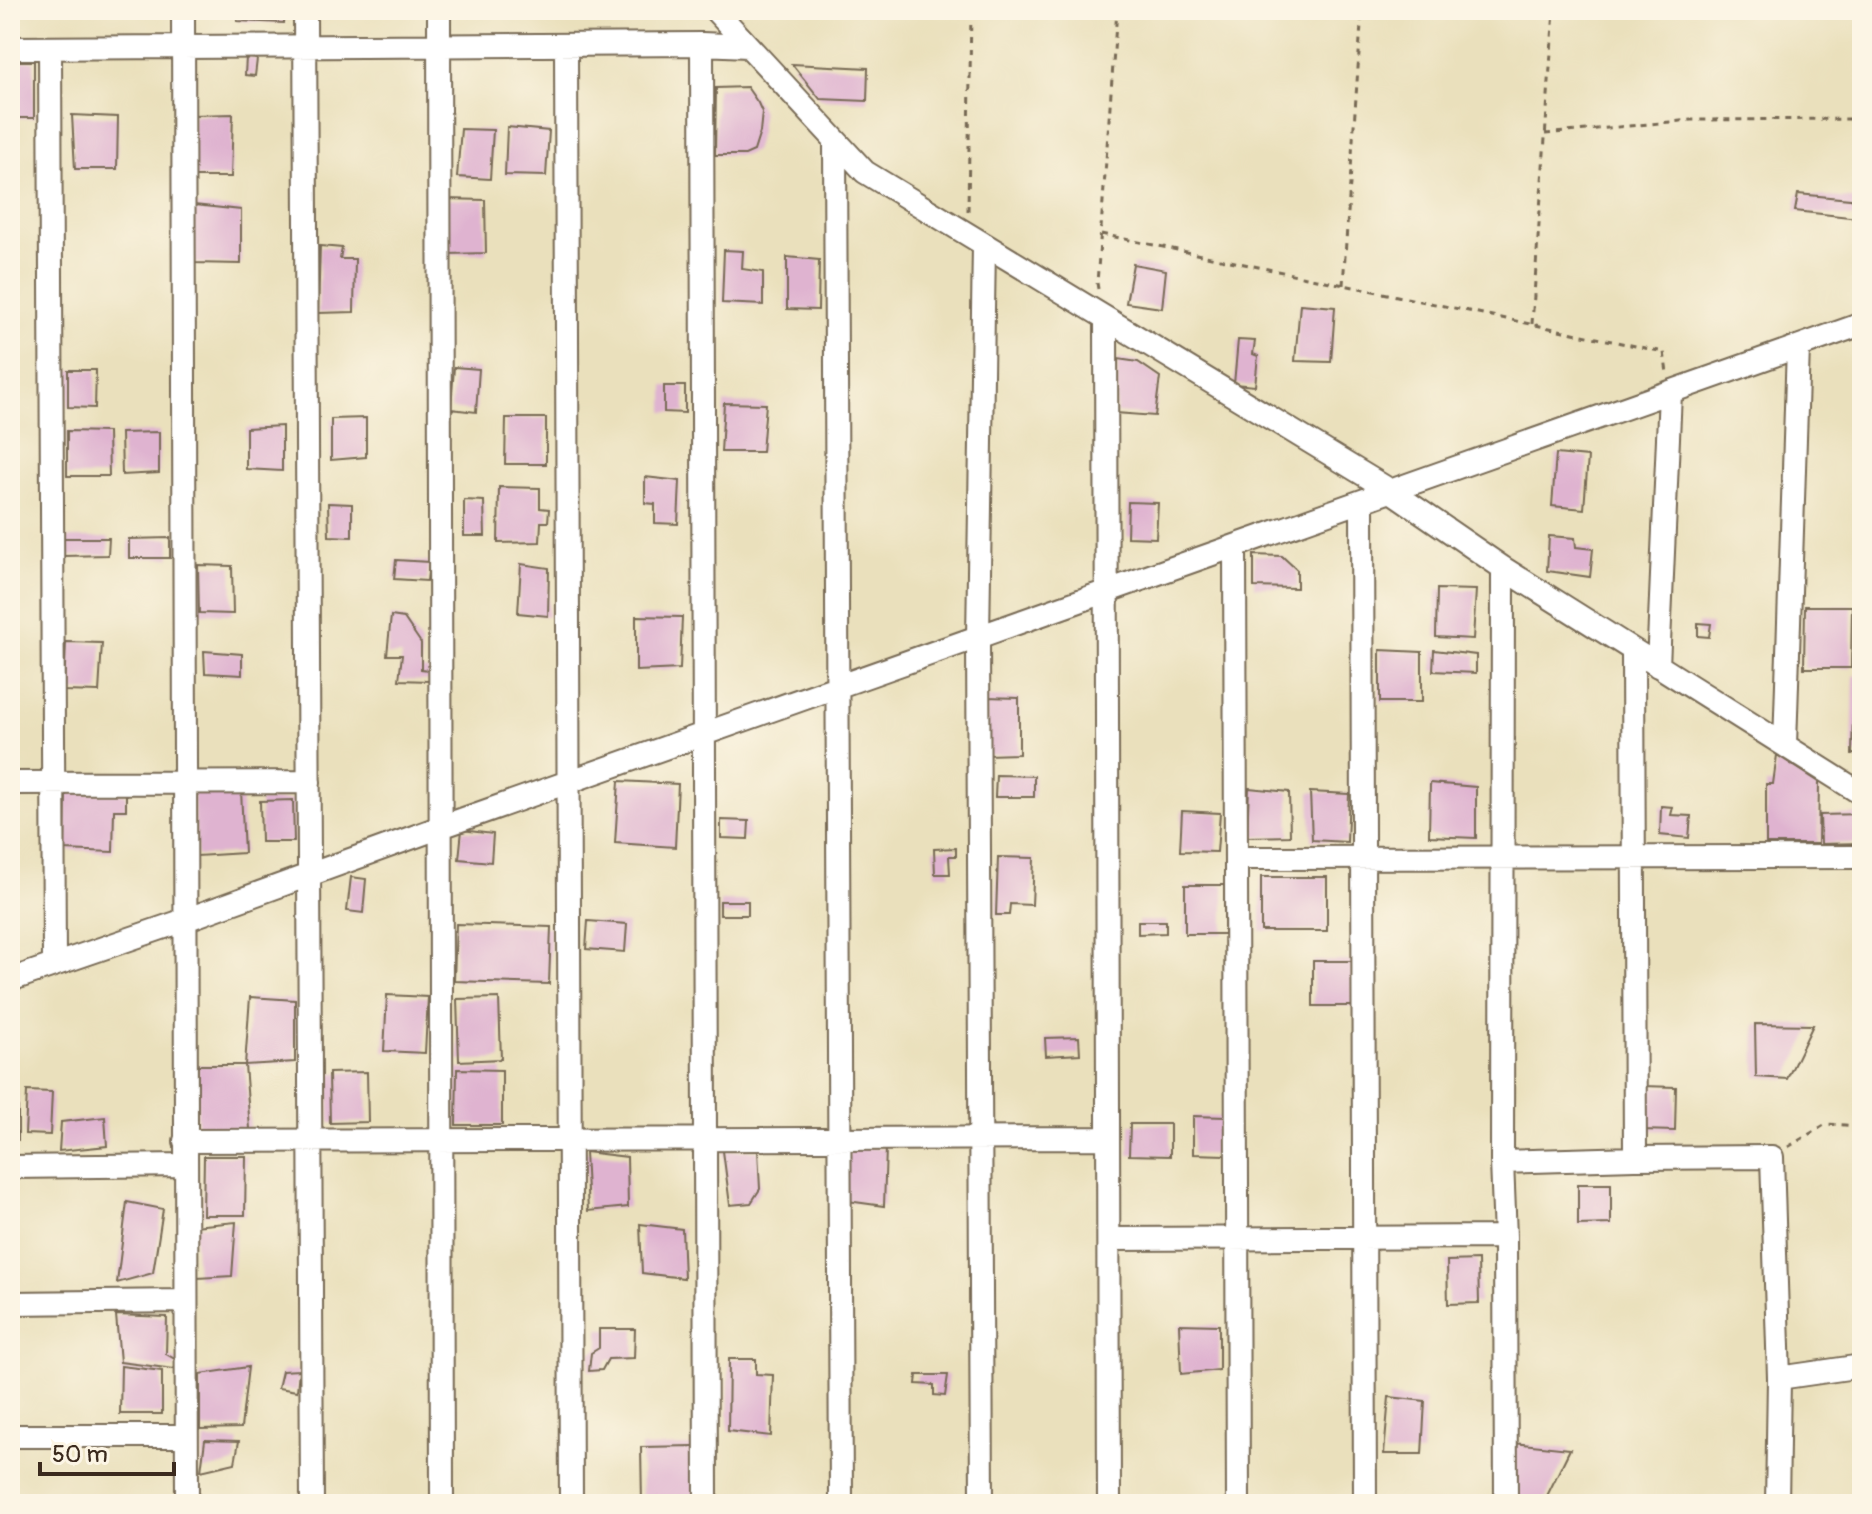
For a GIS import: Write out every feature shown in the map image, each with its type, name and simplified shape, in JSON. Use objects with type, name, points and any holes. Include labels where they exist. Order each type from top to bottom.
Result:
[{"type":"street","points":[[183,10],[187,1504]]},
{"type":"street","points":[[305,10],[312,1504]]},
{"type":"street","points":[[439,10],[442,1504]]},
{"type":"street","points":[[715,10],[865,172],[1391,491],[1503,568],[1862,794]]},
{"type":"street","points":[[702,44],[706,1504]]},
{"type":"street","points":[[566,45],[571,1504]]},
{"type":"street","points":[[10,48],[748,46]]},
{"type":"street","points":[[50,48],[54,965]]},
{"type":"street","points":[[835,141],[841,1504]]},
{"type":"street","points":[[976,240],[982,1504]]},
{"type":"street","points":[[1106,319],[1109,1504]]},
{"type":"street","points":[[10,980],[1862,324]]},
{"type":"street","points":[[1785,745],[1798,347]]},
{"type":"street","points":[[1658,666],[1670,393]]},
{"type":"street","points":[[1362,501],[1365,1504]]},
{"type":"street","points":[[1235,546],[1238,1504]]},
{"type":"street","points":[[1503,568],[1502,1162],[1506,1504]]},
{"type":"street","points":[[1633,651],[1635,1158]]},
{"type":"street","points":[[10,783],[309,782]]},
{"type":"street","points":[[1236,858],[1860,857]]},
{"type":"street","points":[[185,1141],[1108,1138]]},
{"type":"street","points":[[1502,1162],[1772,1157],[1779,1378],[1777,1504]]},
{"type":"street","points":[[10,1167],[186,1165]]},
{"type":"street","points":[[1109,1239],[1505,1237]]},
{"type":"street","points":[[10,1303],[186,1301]]},
{"type":"street","points":[[1779,1378],[1862,1366]]},
{"type":"street","points":[[10,1436],[186,1436]]},
{"type":"path","points":[[971,10],[976,240]]},
{"type":"path","points":[[1106,319],[1097,283],[1117,10]]},
{"type":"path","points":[[1343,285],[1362,10]]},
{"type":"path","points":[[1532,324],[1554,10]]},
{"type":"path","points":[[1545,134],[1691,120],[1862,119]]},
{"type":"path","points":[[1101,234],[1664,352],[1670,393]]},
{"type":"path","points":[[1772,1157],[1826,1124],[1862,1126]]},
{"type":"building","points":[[237,10],[285,10],[284,23],[237,21]]},
{"type":"building","points":[[246,57],[257,59],[255,76],[245,75]]},
{"type":"building","points":[[10,61],[34,61],[34,118],[10,118]]},
{"type":"building","points":[[792,64],[868,68],[867,101],[820,99]]},
{"type":"building","points":[[747,87],[762,112],[754,151],[745,155],[715,155],[716,88]]},
{"type":"building","points":[[233,114],[231,177],[192,177],[193,115]]},
{"type":"building","points":[[72,115],[118,117],[117,169],[75,169]]},
{"type":"building","points":[[507,127],[549,131],[546,176],[505,175]]},
{"type":"building","points":[[461,129],[493,130],[490,179],[457,177]]},
{"type":"building","points":[[10,141],[17,141],[16,177],[10,177]]},
{"type":"building","points":[[1798,194],[1860,200],[1858,218],[1795,211]]},
{"type":"building","points":[[446,199],[485,200],[486,253],[448,254]]},
{"type":"building","points":[[194,205],[241,210],[241,264],[192,263]]},
{"type":"building","points":[[320,246],[342,248],[340,259],[355,259],[354,312],[318,313]]},
{"type":"building","points":[[724,250],[743,251],[742,269],[763,272],[763,305],[722,303]]},
{"type":"building","points":[[787,257],[819,260],[818,310],[787,309]]},
{"type":"building","points":[[1133,264],[1166,270],[1162,308],[1126,303]]},
{"type":"building","points":[[1300,304],[1335,307],[1331,362],[1295,361]]},
{"type":"building","points":[[1238,340],[1255,341],[1253,354],[1258,356],[1255,386],[1234,384]]},
{"type":"building","points":[[1118,359],[1138,362],[1160,377],[1155,416],[1116,413]]},
{"type":"building","points":[[454,367],[479,369],[476,412],[451,409]]},
{"type":"building","points":[[68,370],[96,370],[95,408],[68,407]]},
{"type":"building","points":[[664,386],[685,386],[685,413],[664,412]]},
{"type":"building","points":[[724,403],[766,404],[762,452],[721,452]]},
{"type":"building","points":[[366,418],[366,457],[331,460],[331,419]]},
{"type":"building","points":[[506,418],[546,418],[546,464],[505,464]]},
{"type":"building","points":[[282,426],[282,471],[246,469],[246,428]]},
{"type":"building","points":[[67,431],[108,432],[109,476],[67,476]]},
{"type":"building","points":[[159,432],[159,473],[122,475],[121,433]]},
{"type":"building","points":[[1556,454],[1588,457],[1584,509],[1552,506]]},
{"type":"building","points":[[645,477],[680,481],[678,524],[655,523],[655,504],[645,503]]},
{"type":"building","points":[[499,487],[540,488],[540,508],[549,509],[548,522],[541,522],[540,542],[498,543]]},
{"type":"building","points":[[464,500],[484,501],[485,536],[464,536]]},
{"type":"building","points":[[1128,502],[1158,503],[1156,538],[1127,537]]},
{"type":"building","points":[[328,503],[352,504],[352,537],[329,536]]},
{"type":"building","points":[[1549,536],[1575,538],[1576,547],[1593,549],[1590,577],[1547,571]]},
{"type":"building","points":[[64,538],[109,538],[108,555],[63,556]]},
{"type":"building","points":[[170,538],[170,558],[129,558],[129,539]]},
{"type":"building","points":[[1254,555],[1282,556],[1297,570],[1297,588],[1254,587]]},
{"type":"building","points":[[396,560],[429,562],[427,581],[394,579]]},
{"type":"building","points":[[521,564],[549,568],[548,616],[518,613]]},
{"type":"building","points":[[198,565],[232,566],[233,614],[199,613]]},
{"type":"building","points":[[1437,589],[1476,590],[1473,639],[1436,637]]},
{"type":"building","points":[[1805,606],[1852,606],[1851,668],[1804,668]]},
{"type":"building","points":[[391,616],[404,618],[421,643],[421,669],[429,670],[429,681],[399,680],[402,655],[387,655]]},
{"type":"building","points":[[636,616],[682,617],[680,669],[636,671]]},
{"type":"building","points":[[1698,623],[1711,624],[1709,637],[1698,636]]},
{"type":"building","points":[[66,642],[102,643],[99,692],[64,691]]},
{"type":"building","points":[[1380,650],[1422,652],[1422,702],[1380,702]]},
{"type":"building","points":[[1434,650],[1476,655],[1476,673],[1433,671]]},
{"type":"building","points":[[204,651],[242,654],[242,675],[205,673]]},
{"type":"building","points":[[1854,675],[1862,675],[1862,754],[1852,754]]},
{"type":"building","points":[[986,697],[1019,698],[1019,754],[986,755]]},
{"type":"building","points":[[1777,755],[1819,782],[1818,844],[1766,844],[1766,784],[1773,784]]},
{"type":"building","points":[[996,775],[1034,776],[1034,797],[995,797]]},
{"type":"building","points":[[619,781],[678,784],[675,847],[615,843]]},
{"type":"building","points":[[1430,783],[1476,787],[1476,838],[1429,836]]},
{"type":"building","points":[[1249,788],[1289,792],[1290,836],[1247,837]]},
{"type":"building","points":[[241,790],[244,853],[197,856],[193,792]]},
{"type":"building","points":[[1310,792],[1349,794],[1347,842],[1312,840]]},
{"type":"building","points":[[66,793],[126,794],[126,810],[114,810],[113,852],[65,850]]},
{"type":"building","points":[[293,800],[294,842],[261,842],[260,801]]},
{"type":"building","points":[[1661,806],[1673,807],[1671,815],[1691,816],[1689,838],[1660,835]]},
{"type":"building","points":[[1182,811],[1220,813],[1217,852],[1180,851]]},
{"type":"building","points":[[1862,814],[1862,843],[1821,844],[1820,815]]},
{"type":"building","points":[[721,820],[749,821],[748,839],[721,838]]},
{"type":"building","points":[[462,830],[493,834],[491,862],[459,859]]},
{"type":"building","points":[[956,848],[956,856],[949,856],[950,874],[935,874],[934,849]]},
{"type":"building","points":[[998,857],[1034,858],[1032,905],[1010,904],[1009,915],[996,915]]},
{"type":"building","points":[[351,877],[366,879],[363,913],[347,911]]},
{"type":"building","points":[[1261,877],[1327,877],[1327,931],[1261,931]]},
{"type":"building","points":[[1185,885],[1224,885],[1224,934],[1185,934]]},
{"type":"building","points":[[720,901],[748,901],[748,915],[720,915]]},
{"type":"building","points":[[588,921],[627,924],[625,952],[586,949]]},
{"type":"building","points":[[1138,921],[1166,921],[1166,933],[1138,934]]},
{"type":"building","points":[[456,924],[551,927],[549,984],[454,981]]},
{"type":"building","points":[[1313,961],[1352,961],[1353,1006],[1313,1006]]},
{"type":"building","points":[[387,995],[428,997],[425,1053],[384,1051]]},
{"type":"building","points":[[250,997],[295,1000],[295,1062],[245,1065]]},
{"type":"building","points":[[499,998],[501,1059],[459,1061],[457,999]]},
{"type":"building","points":[[1755,1024],[1813,1025],[1787,1079],[1756,1077]]},
{"type":"building","points":[[1079,1037],[1080,1054],[1046,1056],[1045,1038]]},
{"type":"building","points":[[198,1065],[245,1065],[250,1129],[197,1129]]},
{"type":"building","points":[[457,1069],[502,1070],[502,1125],[456,1125]]},
{"type":"building","points":[[367,1072],[368,1122],[330,1123],[329,1073]]},
{"type":"building","points":[[1642,1086],[1676,1087],[1675,1131],[1641,1130]]},
{"type":"building","points":[[10,1091],[18,1091],[18,1140],[10,1140]]},
{"type":"building","points":[[27,1091],[52,1092],[50,1135],[25,1134]]},
{"type":"building","points":[[1193,1116],[1226,1117],[1225,1155],[1193,1154]]},
{"type":"building","points":[[105,1117],[107,1146],[59,1151],[61,1122]]},
{"type":"building","points":[[1130,1124],[1170,1124],[1170,1156],[1129,1155]]},
{"type":"building","points":[[850,1148],[886,1148],[884,1206],[840,1200]]},
{"type":"building","points":[[758,1150],[760,1189],[751,1203],[730,1205],[723,1151]]},
{"type":"building","points":[[585,1152],[627,1157],[628,1207],[588,1211]]},
{"type":"building","points":[[204,1156],[246,1156],[245,1215],[203,1215]]},
{"type":"building","points":[[1578,1184],[1611,1184],[1611,1224],[1578,1225]]},
{"type":"building","points":[[127,1202],[163,1209],[153,1273],[117,1283]]},
{"type":"building","points":[[236,1222],[232,1276],[197,1278],[194,1226]]},
{"type":"building","points":[[640,1224],[682,1229],[684,1278],[642,1273]]},
{"type":"building","points":[[1478,1260],[1479,1303],[1448,1304],[1447,1261]]},
{"type":"building","points":[[116,1315],[167,1317],[166,1354],[178,1361],[174,1369],[120,1362]]},
{"type":"building","points":[[1179,1324],[1219,1325],[1219,1370],[1181,1374]]},
{"type":"building","points":[[599,1329],[635,1329],[634,1358],[608,1359],[602,1370],[589,1371],[591,1353],[599,1348]]},
{"type":"building","points":[[729,1359],[756,1359],[756,1374],[773,1375],[771,1436],[728,1431]]},
{"type":"building","points":[[121,1366],[162,1371],[162,1414],[120,1414]]},
{"type":"building","points":[[248,1367],[241,1428],[200,1429],[200,1374]]},
{"type":"building","points":[[299,1370],[297,1391],[278,1388],[282,1371]]},
{"type":"building","points":[[917,1375],[948,1375],[945,1396],[934,1395],[934,1385],[916,1384]]},
{"type":"building","points":[[1389,1397],[1425,1401],[1422,1454],[1384,1454]]},
{"type":"building","points":[[205,1440],[239,1441],[235,1463],[201,1471]]},
{"type":"building","points":[[1513,1443],[1570,1449],[1543,1504],[1514,1504]]},
{"type":"building","points":[[694,1446],[696,1504],[642,1504],[641,1447]]}]
